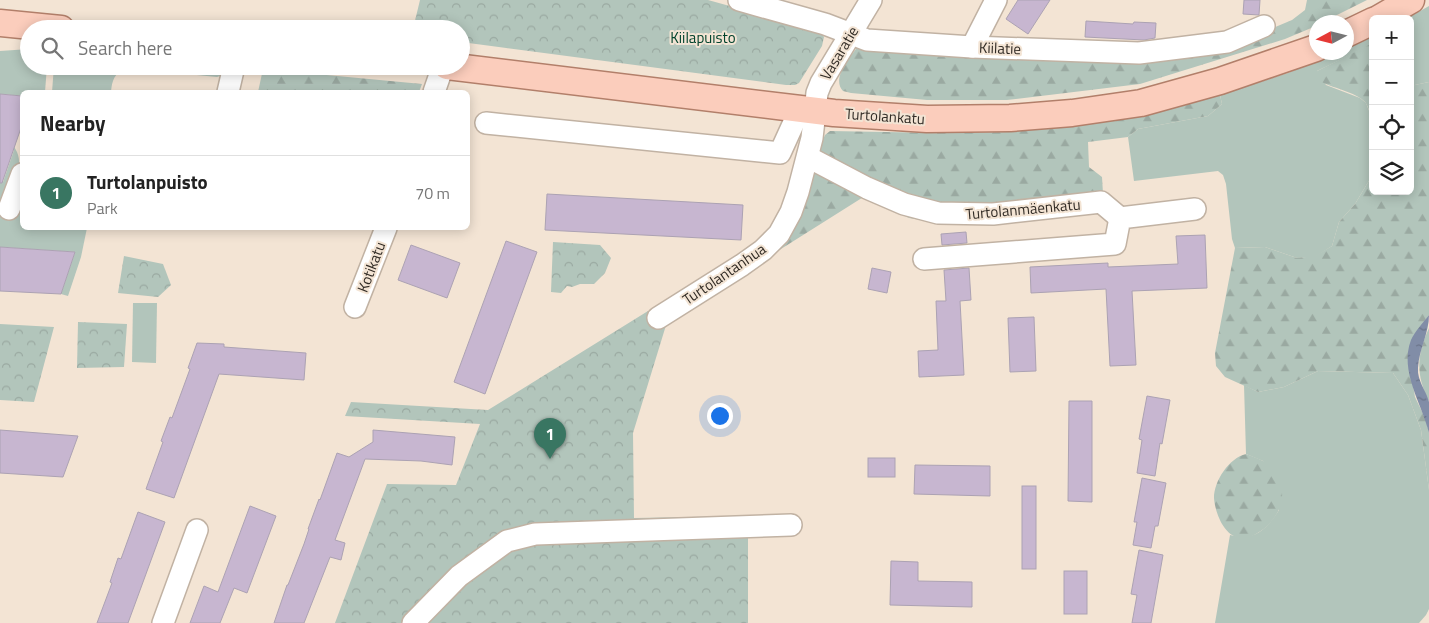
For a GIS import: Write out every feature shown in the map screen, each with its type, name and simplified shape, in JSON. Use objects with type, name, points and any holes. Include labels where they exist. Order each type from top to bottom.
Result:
[{"type":"main road","points":[[1385,15],[1411,0]]},
{"type":"main road","points":[[0,23],[20,25]]},
{"type":"main road","points":[[1354,30],[1369,23]]},
{"type":"main road","name":"Turtolankatu","points":[[470,69],[807,110],[926,119],[1010,118],[1072,113],[1141,102],[1258,69],[1309,51]]},
{"type":"street","name":"Kiilatie","points":[[739,0],[826,24],[867,40],[972,48],[1139,53],[1227,42],[1264,26]]},
{"type":"street","name":"Vasaratie","points":[[807,110],[871,0]]},
{"type":"street","points":[[972,48],[996,0]]},
{"type":"street","points":[[228,90],[232,75]]},
{"type":"street","points":[[435,90],[439,75]]},
{"type":"street","points":[[486,124],[780,153],[807,110]]},
{"type":"street","name":"Turtolantanhua","points":[[658,318],[742,265],[763,250],[779,234],[791,212],[808,156],[812,138],[807,110]]},
{"type":"street","name":"Turtolanmäenkatu","points":[[808,156],[867,188],[904,204],[938,213],[993,214],[1101,202],[1120,218]]},
{"type":"street","points":[[10,209],[20,180]]},
{"type":"street","points":[[924,259],[1115,244],[1120,218],[1195,210]]},
{"type":"street","name":"Kotikatu","points":[[355,307],[385,230]]},
{"type":"street","points":[[412,623],[459,576],[507,541],[535,534],[791,525]]},
{"type":"street","points":[[163,623],[197,530]]},
{"type":"green space","name":"Kiilapuisto","points":[[420,0],[708,0],[820,31],[824,37],[822,46],[799,83],[786,85],[470,43],[470,20],[415,20]]},
{"type":"green space","points":[[1307,0],[1367,0],[1337,15],[1309,15],[1309,29],[1285,39],[1140,84],[1007,100],[927,100],[851,93],[843,91],[839,80],[843,68],[858,46],[1139,59],[1261,33],[1292,20],[1305,10]]},
{"type":"green space","points":[[1429,6],[1429,82],[1414,85],[1414,15]]},
{"type":"green space","points":[[1369,37],[1369,46],[1354,53],[1354,44]]},
{"type":"green space","points":[[1369,45],[1369,109],[1365,102],[1356,95],[1318,80],[1317,71],[1339,60],[1354,60],[1354,52]]},
{"type":"green space","points":[[20,50],[20,75],[46,75],[45,90],[20,90],[20,96],[0,94],[0,51]]},
{"type":"green space","points":[[1319,60],[1340,60],[1317,71],[1326,85],[1360,98],[1366,103],[1369,111],[1369,181],[1355,204],[1339,222],[1332,246],[1315,257],[1297,258],[1265,247],[1235,248],[1232,239],[1226,184],[1223,175],[1218,171],[1134,181],[1128,137],[1138,129],[1208,116],[1222,104],[1220,95],[1288,73]]},
{"type":"green space","points":[[53,75],[116,75],[111,90],[52,90]]},
{"type":"green space","points":[[197,75],[223,75],[217,77]]},
{"type":"green space","points":[[262,75],[327,75],[422,84],[420,90],[258,90]]},
{"type":"green space","points":[[1429,82],[1429,315],[1424,322],[1409,362],[1415,397],[1426,420],[1429,433],[1429,490],[1421,430],[1408,395],[1393,373],[1318,371],[1284,387],[1258,392],[1225,377],[1216,366],[1215,353],[1235,248],[1265,247],[1297,258],[1315,256],[1332,246],[1339,222],[1355,204],[1369,181],[1369,195],[1414,195],[1414,85]]},
{"type":"green space","points":[[1220,95],[1222,104],[1208,116],[1138,129],[1128,137],[1088,142],[1089,167],[1102,177],[1104,210],[945,224],[909,218],[865,196],[773,254],[825,135],[830,131],[1006,132],[1124,116]]},
{"type":"green space","points":[[3,133],[13,144],[17,152],[19,166],[0,206],[0,180],[3,182],[14,150]]},
{"type":"green space","points":[[20,192],[20,230],[87,230],[81,257],[68,296],[61,294],[75,252],[0,247],[0,211]]},
{"type":"green space","points":[[553,242],[600,245],[611,258],[605,273],[594,284],[567,286],[561,293],[551,292]]},
{"type":"green space","points":[[124,256],[163,264],[171,285],[158,297],[118,293]]},
{"type":"green space","points":[[133,303],[157,303],[156,363],[132,362]]},
{"type":"green space","points":[[648,311],[667,322],[633,433],[634,518],[748,516],[748,623],[335,623],[387,484],[456,485],[480,424],[345,416],[351,402],[488,410]]},
{"type":"green space","points":[[78,322],[127,324],[124,367],[77,368]]},
{"type":"green space","points":[[0,324],[54,327],[34,402],[0,400]]},
{"type":"green space","points":[[1429,328],[1429,402],[1422,383],[1419,365],[1422,348]]},
{"type":"green space","points":[[1318,371],[1393,373],[1408,395],[1421,430],[1429,490],[1429,609],[1419,623],[1215,623],[1230,535],[1246,536],[1259,532],[1279,510],[1263,461],[1246,454],[1244,385],[1258,392],[1284,387]]},
{"type":"green space","points":[[1246,454],[1263,461],[1271,468],[1281,485],[1282,493],[1278,511],[1273,519],[1258,533],[1243,538],[1237,537],[1226,530],[1216,511],[1214,498],[1217,485],[1228,465]]},
{"type":"water","points":[[1429,315],[1420,354],[1418,373],[1429,402],[1429,433],[1413,387],[1408,364],[1408,352],[1411,340]]},
{"type":"building","points":[[1018,0],[1050,0],[1028,34],[1006,19]]},
{"type":"building","points":[[1244,0],[1260,0],[1259,15],[1243,14]]},
{"type":"building","points":[[1086,21],[1133,24],[1134,22],[1156,23],[1155,38],[1144,40],[1085,37]]},
{"type":"building","points":[[0,94],[20,96],[20,131],[2,183],[0,183]]},
{"type":"building","points":[[547,194],[743,205],[741,240],[545,230]]},
{"type":"building","points":[[966,232],[967,243],[942,245],[941,234]]},
{"type":"building","points":[[1205,235],[1207,288],[1132,291],[1136,365],[1110,366],[1106,289],[1031,293],[1030,267],[1108,263],[1108,267],[1178,264],[1176,236]]},
{"type":"building","points":[[506,241],[537,252],[485,394],[454,382]]},
{"type":"building","points":[[411,245],[460,263],[447,298],[398,280]]},
{"type":"building","points":[[0,247],[75,252],[61,294],[0,291]]},
{"type":"building","points":[[872,268],[891,272],[887,293],[868,289]]},
{"type":"building","points":[[969,268],[971,300],[960,301],[964,375],[919,377],[918,351],[938,350],[936,301],[946,301],[944,270]]},
{"type":"building","points":[[1034,317],[1036,371],[1010,372],[1008,318]]},
{"type":"building","points":[[197,343],[224,344],[224,347],[306,353],[304,380],[219,374],[174,498],[146,489],[163,442],[161,441],[170,417],[172,418],[190,369],[188,368]]},
{"type":"building","points":[[1147,396],[1170,400],[1155,476],[1137,473],[1142,440],[1139,439]]},
{"type":"building","points":[[1069,401],[1092,401],[1092,502],[1068,501]]},
{"type":"building","points":[[0,430],[78,436],[63,477],[0,473]]},
{"type":"building","points":[[373,430],[455,437],[452,465],[421,461],[365,459],[335,540],[345,543],[341,560],[330,557],[304,623],[274,623],[337,453],[349,457],[373,442]]},
{"type":"building","points":[[868,458],[895,458],[895,477],[868,477]]},
{"type":"building","points":[[915,465],[990,466],[990,496],[914,494]]},
{"type":"building","points":[[1142,478],[1166,483],[1158,526],[1155,526],[1151,548],[1133,545],[1137,522],[1134,522]]},
{"type":"building","points":[[1022,486],[1036,486],[1036,569],[1022,569]]},
{"type":"building","points":[[250,506],[276,516],[247,593],[234,588],[220,623],[190,623],[204,586],[218,592]]},
{"type":"building","points":[[138,512],[165,522],[128,623],[97,623],[112,583],[110,582],[118,558],[121,559]]},
{"type":"building","points":[[1139,550],[1163,555],[1151,623],[1132,623],[1137,595],[1131,594]]},
{"type":"building","points":[[891,561],[918,562],[918,581],[972,582],[972,607],[890,605]]},
{"type":"building","points":[[1064,571],[1087,571],[1087,614],[1064,614]]},
{"type":"place","name":"Turtolanpuisto","points":[[550,459]]}]
